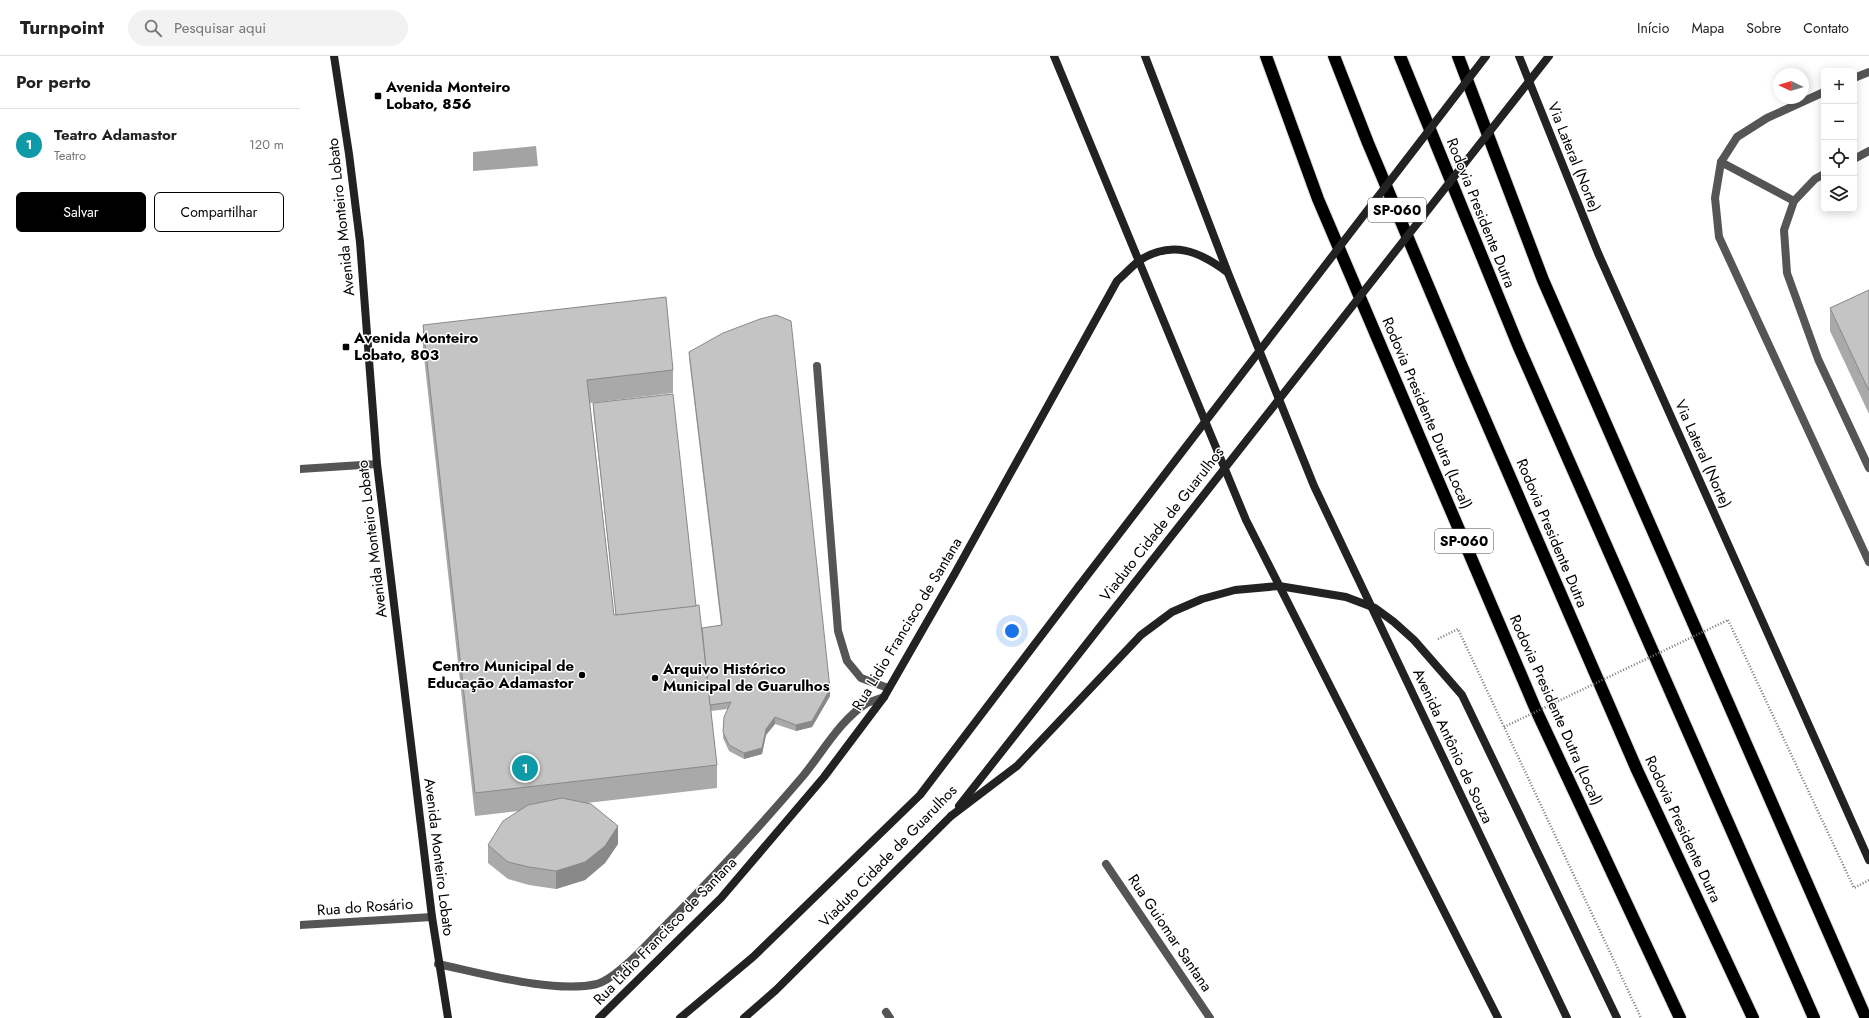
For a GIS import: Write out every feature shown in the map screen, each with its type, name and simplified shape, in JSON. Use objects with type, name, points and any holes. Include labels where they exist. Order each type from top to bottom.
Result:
[{"type":"highway","name":"Rodovia Presidente Dutra (Local)","points":[[1266,56],[1318,199],[1530,696],[1680,1018]]},
{"type":"highway","name":"Rodovia Presidente Dutra","points":[[1334,56],[1368,143],[1458,356],[1637,770],[1753,1018]]},
{"type":"highway","name":"Rodovia Presidente Dutra","points":[[1400,56],[1518,345],[1814,1018]]},
{"type":"highway","points":[[1458,56],[1544,280],[1866,1018]]},
{"type":"main road","name":"Avenida Monteiro Lobato","points":[[334,56],[349,154],[360,242],[377,464],[438,964],[448,1018]]},
{"type":"main road","points":[[1054,56],[1140,260],[1246,520],[1498,1018]]},
{"type":"main road","name":"Avenida Antônio de Souza","points":[[1144,56],[1228,273],[1314,486],[1567,1018]]},
{"type":"main road","name":"Viaduto Cidade de Guarulhos","points":[[680,1018],[753,957],[920,795],[1486,56]]},
{"type":"main road","name":"Via Lateral (Norte)","points":[[1519,56],[1598,253],[1869,860]]},
{"type":"main road","name":"Viaduto Cidade de Guarulhos","points":[[744,1018],[776,990],[951,816],[1549,56]]},
{"type":"main road","name":"Rua Lidio Francisco de Santana","points":[[599,1018],[721,898],[824,777],[884,697],[954,575],[1117,281],[1140,260],[1167,248],[1191,251],[1213,262],[1228,273]]},
{"type":"main road","points":[[951,816],[1017,766],[1141,635],[1172,612],[1202,599],[1228,592],[1279,586],[1346,597],[1375,608],[1394,622],[1419,645],[1462,695],[1617,1018]]},
{"type":"street","points":[[1857,77],[1869,72]]},
{"type":"street","points":[[1821,93],[1767,118],[1737,137],[1721,162],[1715,198],[1720,237],[1869,562]]},
{"type":"street","points":[[1857,157],[1869,151]]},
{"type":"street","points":[[1721,162],[1794,201]]},
{"type":"street","points":[[1821,176],[1815,179],[1794,201],[1784,230],[1787,273],[1818,359],[1869,468]]},
{"type":"street","points":[[817,366],[838,631],[847,662],[861,678],[888,688]]},
{"type":"street","points":[[300,469],[377,464]]},
{"type":"street","points":[[438,964],[508,979],[552,985],[584,986],[599,983],[610,977],[636,956],[751,837],[844,724],[867,703],[884,697]]},
{"type":"street","name":"Rua Guiomar Santana","points":[[1106,864],[1210,1018]]},
{"type":"street","name":"Rua do Rosário","points":[[300,925],[432,917]]},
{"type":"path","points":[[1504,727],[1728,620],[1854,888],[1869,880]]},
{"type":"path","points":[[1458,629],[1641,1018]]},
{"type":"shaded area","points":[[536,146],[538,166],[473,171],[473,152]]},
{"type":"building","points":[[1869,290],[1869,391],[1830,308]]},
{"type":"building","name":"Centro Municipal de Educação Adamastor","points":[[666,297],[673,370],[587,380],[614,615],[699,605],[717,765],[475,793],[423,325]]},
{"type":"building","points":[[776,315],[791,321],[830,689],[812,721],[796,725],[775,717],[766,729],[762,748],[744,753],[729,745],[723,732],[724,717],[731,702],[710,705],[702,628],[722,625],[689,352],[723,333],[760,319]]},
{"type":"building","points":[[673,394],[696,606],[616,615],[593,403]]},
{"type":"building","points":[[562,798],[591,804],[618,826],[605,846],[585,862],[556,871],[529,867],[508,862],[488,845],[503,821],[528,805]]},
{"type":"place","name":"Avenida Monteiro Lobato, 856","points":[[378,96]]},
{"type":"place","name":"Avenida Monteiro Lobato, 803","points":[[346,347]]},
{"type":"place","name":"Centro Municipal de Educação Adamastor","points":[[582,675]]},
{"type":"place","name":"Arquivo Histórico Municipal de Guarulhos","points":[[655,678]]},
{"type":"place","name":"Teatro Adamastor","points":[[525,768]]}]
